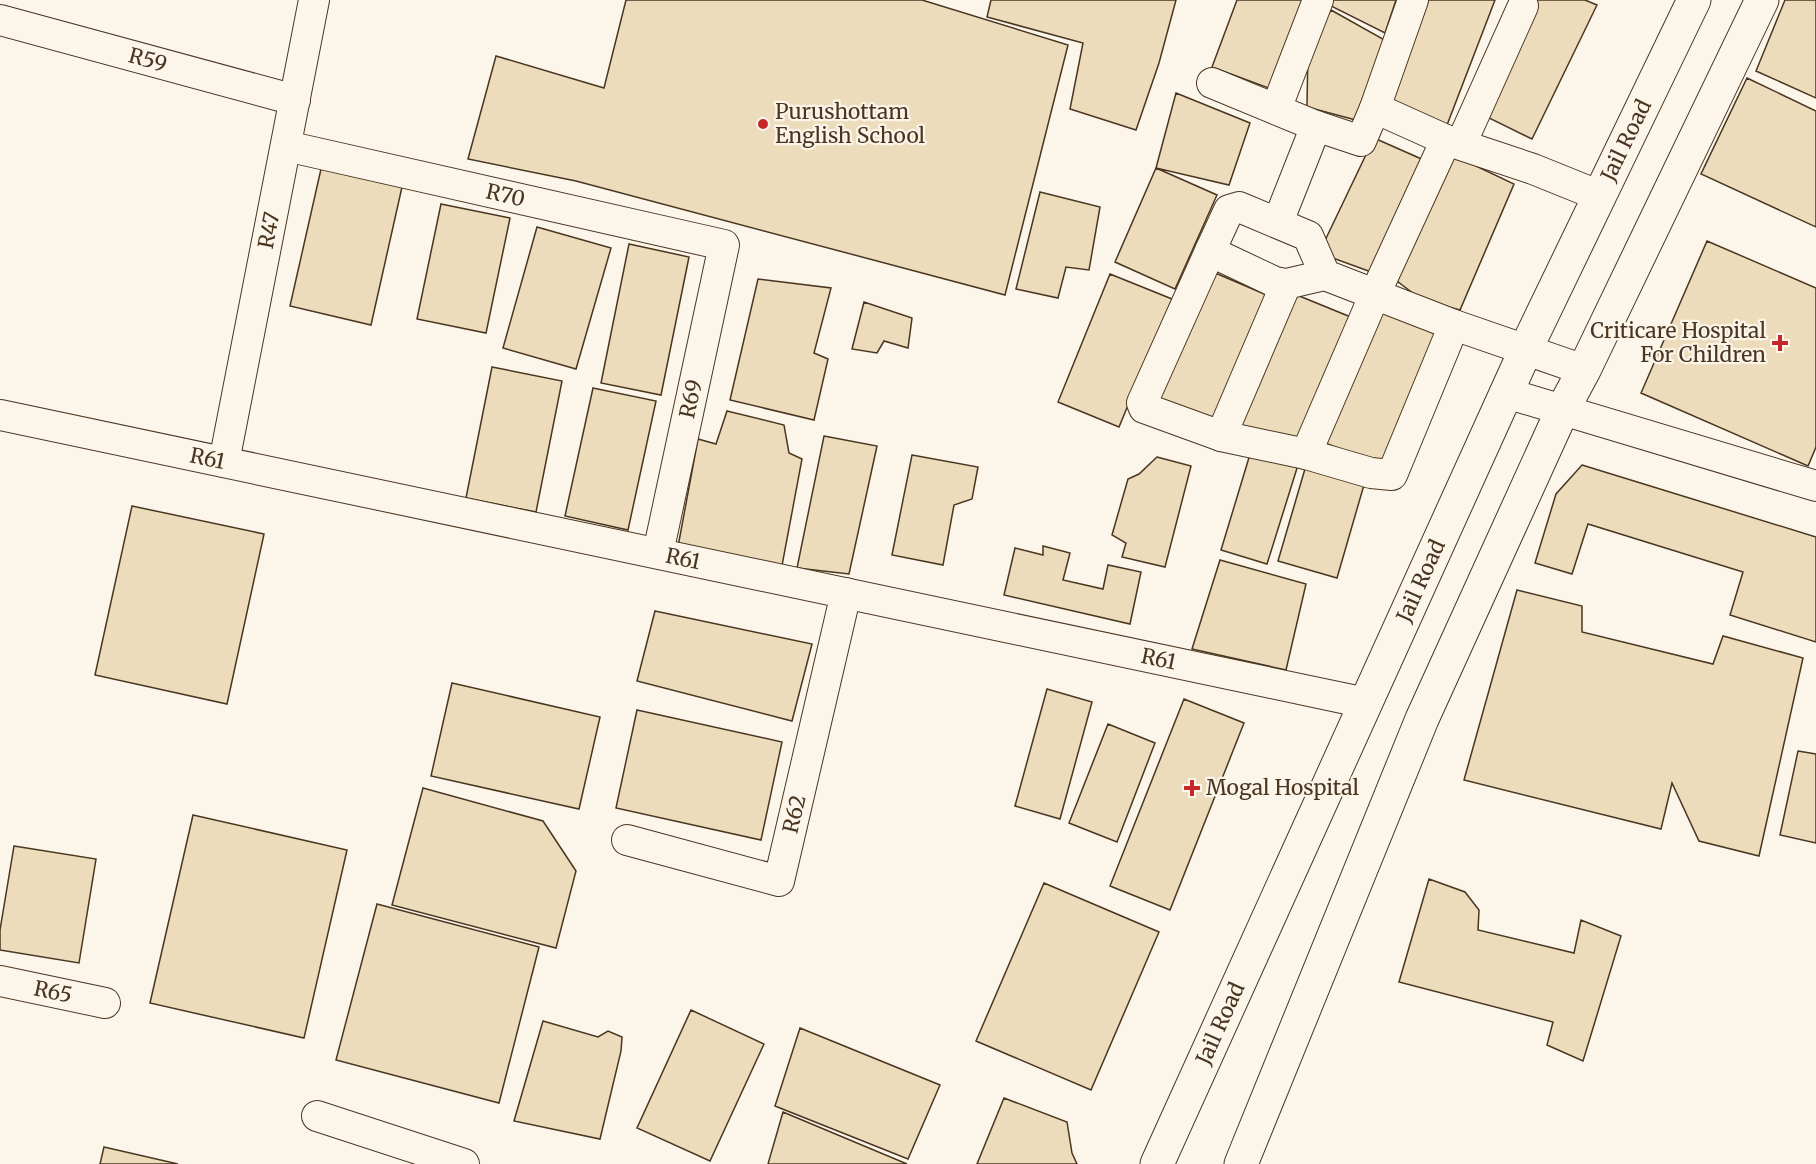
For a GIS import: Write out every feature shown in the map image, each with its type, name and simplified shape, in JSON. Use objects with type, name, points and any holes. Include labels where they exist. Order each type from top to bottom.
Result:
[{"type":"main road","name":"Jail Road","points":[[1157,1164],[1506,393],[1694,0]]},
{"type":"main road","points":[[1241,1164],[1422,719],[1562,411],[1584,370],[1762,0]]},
{"type":"street","name":"R47","points":[[224,462],[314,0]]},
{"type":"street","points":[[1276,110],[1318,0]]},
{"type":"street","points":[[1212,83],[1316,126],[1361,141],[1413,0]]},
{"type":"street","points":[[1306,454],[1375,294],[1523,6]]},
{"type":"street","name":"R59","points":[[0,20],[295,100]]},
{"type":"street","points":[[1375,108],[1454,142],[1533,169],[1600,196]]},
{"type":"street","points":[[1278,222],[1316,126]]},
{"type":"street","name":"R70","points":[[286,146],[724,245]]},
{"type":"street","points":[[1325,275],[1308,236],[1239,207],[1229,210],[1142,403],[1144,408],[1221,436],[1306,454],[1371,473],[1392,475],[1454,325]]},
{"type":"street","name":"R69","points":[[658,553],[724,245]]},
{"type":"street","points":[[1211,249],[1222,257],[1275,282],[1286,284],[1325,275],[1454,325],[1584,370]]},
{"type":"street","points":[[1221,436],[1286,284]]},
{"type":"street","points":[[1506,393],[1816,486]]},
{"type":"street","name":"R61","points":[[0,415],[1366,703]]},
{"type":"street","name":"R62","points":[[627,840],[779,881],[846,593]]},
{"type":"street","name":"R65","points":[[0,981],[105,1003]]},
{"type":"street","points":[[317,1116],[464,1164]]},
{"type":"building","name":"Purushottam English School","points":[[626,0],[922,0],[1068,45],[1005,295],[576,181],[468,159],[496,56],[604,88]]},
{"type":"building","points":[[991,0],[1176,0],[1159,63],[1136,130],[1070,109],[1083,43],[987,17]]},
{"type":"building","points":[[1237,0],[1308,0],[1274,90],[1212,67]]},
{"type":"building","points":[[1331,0],[1396,0],[1385,33],[1329,5]]},
{"type":"building","points":[[1426,0],[1495,0],[1447,125],[1377,102]]},
{"type":"building","points":[[1535,0],[1585,0],[1597,5],[1532,139],[1487,117]]},
{"type":"building","points":[[1785,0],[1816,0],[1816,98],[1756,71]]},
{"type":"building","points":[[1331,10],[1390,43],[1367,123],[1307,107],[1308,45]]},
{"type":"building","points":[[1747,78],[1816,111],[1816,227],[1701,174]]},
{"type":"building","points":[[1176,93],[1250,123],[1229,185],[1156,168]]},
{"type":"building","points":[[1374,138],[1426,161],[1374,273],[1319,253]]},
{"type":"building","points":[[1453,155],[1514,184],[1460,310],[1422,300],[1393,278]]},
{"type":"building","points":[[1156,168],[1217,195],[1175,289],[1115,262]]},
{"type":"building","points":[[321,169],[402,187],[371,325],[290,306]]},
{"type":"building","points":[[1040,192],[1100,207],[1089,270],[1066,267],[1058,298],[1016,289]]},
{"type":"building","points":[[441,204],[510,218],[486,333],[417,319]]},
{"type":"building","points":[[537,227],[611,248],[576,369],[503,348]]},
{"type":"building","points":[[1707,241],[1816,288],[1816,447],[1808,466],[1641,393]]},
{"type":"building","points":[[629,244],[689,257],[661,395],[601,383]]},
{"type":"building","points":[[1213,272],[1269,296],[1213,422],[1156,397]]},
{"type":"building","points":[[1110,274],[1172,299],[1119,427],[1058,402]]},
{"type":"building","points":[[758,279],[831,288],[814,353],[828,359],[814,420],[730,400]]},
{"type":"building","points":[[1292,293],[1358,320],[1298,448],[1233,425]]},
{"type":"building","points":[[1382,301],[1447,330],[1387,467],[1320,441]]},
{"type":"building","points":[[864,302],[912,318],[908,348],[884,341],[877,353],[852,349]]},
{"type":"building","points":[[492,367],[562,381],[536,512],[466,498]]},
{"type":"building","points":[[593,388],[656,401],[628,530],[565,516]]},
{"type":"building","points":[[727,411],[784,425],[789,453],[802,459],[781,571],[677,552],[698,439],[716,444]]},
{"type":"building","points":[[824,436],[877,446],[849,574],[797,568]]},
{"type":"building","points":[[1251,451],[1298,465],[1267,564],[1221,550]]},
{"type":"building","points":[[912,455],[978,467],[972,499],[954,505],[943,565],[892,555]]},
{"type":"building","points":[[1157,457],[1191,466],[1165,567],[1122,557],[1126,543],[1112,535],[1128,479],[1139,474]]},
{"type":"building","points":[[1307,462],[1366,478],[1337,578],[1278,561]]},
{"type":"building","points":[[1582,465],[1816,537],[1816,642],[1730,615],[1743,572],[1588,524],[1572,574],[1535,563],[1556,494]]},
{"type":"building","points":[[132,506],[264,534],[227,704],[95,675]]},
{"type":"building","points":[[1043,546],[1070,553],[1063,580],[1103,589],[1108,565],[1141,572],[1130,624],[1004,595],[1015,548],[1043,555]]},
{"type":"building","points":[[1220,560],[1306,584],[1286,670],[1192,649]]},
{"type":"building","points":[[1517,590],[1582,606],[1582,632],[1713,664],[1723,636],[1803,658],[1759,856],[1699,841],[1672,783],[1661,829],[1464,780]]},
{"type":"building","points":[[655,611],[812,644],[792,721],[637,681]]},
{"type":"building","points":[[452,683],[600,717],[579,809],[431,776]]},
{"type":"building","points":[[1047,689],[1092,702],[1060,819],[1015,806]]},
{"type":"building","points":[[1184,699],[1244,723],[1170,910],[1110,886]]},
{"type":"building","points":[[637,710],[782,742],[761,840],[616,808]]},
{"type":"building","points":[[1108,724],[1155,743],[1117,842],[1069,823]]},
{"type":"building","points":[[1798,751],[1816,754],[1816,843],[1780,835]]},
{"type":"building","points":[[423,788],[543,821],[576,871],[556,948],[392,905]]},
{"type":"building","points":[[193,815],[347,850],[304,1038],[150,1003]]},
{"type":"building","points":[[14,846],[96,859],[79,963],[0,950],[0,930]]},
{"type":"building","points":[[1429,879],[1465,892],[1479,910],[1478,930],[1574,953],[1581,920],[1621,936],[1583,1061],[1547,1045],[1553,1022],[1399,982]]},
{"type":"building","points":[[1044,883],[1159,932],[1091,1090],[976,1041]]},
{"type":"building","points":[[377,904],[539,947],[499,1103],[336,1060]]},
{"type":"building","points":[[691,1010],[764,1044],[710,1161],[637,1128]]},
{"type":"building","points":[[543,1021],[598,1037],[608,1031],[622,1037],[621,1051],[600,1139],[514,1121]]},
{"type":"building","points":[[800,1028],[940,1085],[908,1159],[775,1106]]},
{"type":"building","points":[[1004,1098],[1067,1122],[1072,1153],[1077,1164],[977,1164]]},
{"type":"building","points":[[783,1112],[907,1164],[768,1164]]},
{"type":"building","points":[[104,1147],[178,1164],[100,1164]]},
{"type":"place","name":"Purushottam English School","points":[[763,124]]},
{"type":"place","name":"Criticare Hospital For Children","points":[[1780,343]]},
{"type":"place","name":"Mogal Hospital","points":[[1192,788]]}]
